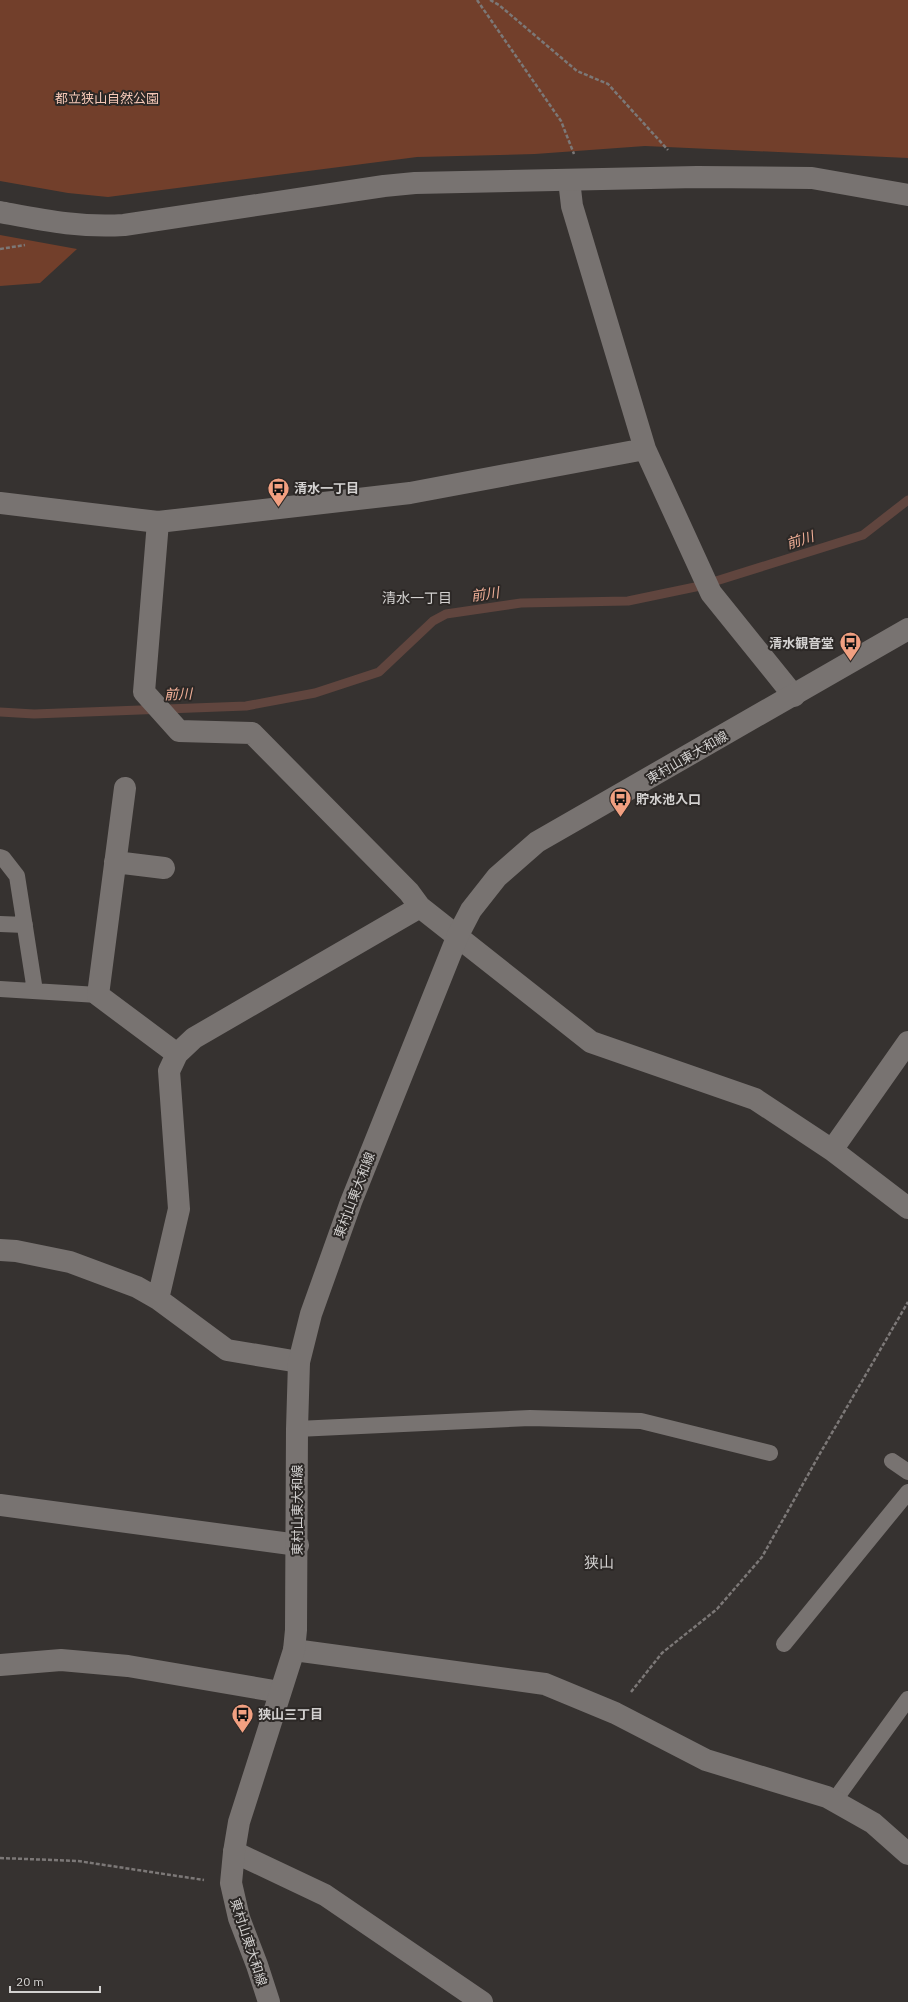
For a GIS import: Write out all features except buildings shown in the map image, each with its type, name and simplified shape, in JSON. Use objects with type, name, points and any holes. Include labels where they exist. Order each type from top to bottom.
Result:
[{"type":"street","points":[[0,212],[68,225],[124,226],[384,186],[572,170],[697,177],[812,178],[908,195]]},
{"type":"street","points":[[572,170],[572,206],[645,449],[711,593],[794,696]]},
{"type":"street","points":[[0,502],[158,522],[410,493],[645,449]]},
{"type":"street","points":[[158,522],[144,692],[179,732],[252,733],[410,892],[420,908],[458,935],[591,1042],[755,1099],[832,1150],[908,1208]]},
{"type":"street","name":"東村山東大和線","points":[[269,2002],[258,1966],[239,1918],[231,1883],[239,1822],[294,1650],[296,1630],[298,1545],[297,1429],[299,1362],[311,1314],[351,1202],[458,935],[471,910],[497,877],[538,842],[908,629]]},
{"type":"street","points":[[125,788],[98,995],[177,1054]]},
{"type":"street","points":[[115,862],[164,868]]},
{"type":"street","points":[[158,1299],[179,1209],[169,1071],[177,1054],[194,1038],[420,908]]},
{"type":"street","points":[[832,1150],[908,1042]]},
{"type":"street","points":[[0,1250],[16,1251],[70,1262],[137,1287],[158,1299],[227,1350],[299,1362]]},
{"type":"street","points":[[0,1505],[298,1545]]},
{"type":"street","points":[[294,1650],[545,1684],[615,1713],[706,1760],[827,1797],[873,1823],[908,1854]]},
{"type":"street","points":[[0,1665],[61,1660],[128,1666],[280,1692]]},
{"type":"street","points":[[234,1852],[325,1895],[482,2002]]},
{"type":"lane","points":[[0,857],[3,858],[17,876],[35,991]]},
{"type":"lane","points":[[0,924],[25,925]]},
{"type":"lane","points":[[0,989],[98,995]]},
{"type":"lane","points":[[297,1429],[530,1418],[641,1421],[770,1453]]},
{"type":"lane","points":[[892,1461],[908,1472]]},
{"type":"lane","points":[[784,1644],[908,1492]]},
{"type":"lane","points":[[834,1801],[908,1699]]},
{"type":"path","points":[[477,0],[561,121],[574,151],[572,170]]},
{"type":"path","points":[[490,0],[500,5],[577,71],[608,84],[669,151]]},
{"type":"path","points":[[615,1713],[662,1653],[717,1610],[762,1557],[908,1302]]},
{"type":"path","points":[[0,1858],[78,1861],[231,1883]]},
{"type":"green space","name":"都立狭山自然公園","points":[[0,0],[908,0],[908,158],[645,146],[535,154],[417,157],[108,197],[68,193],[0,181]]},
{"type":"green space","points":[[0,235],[77,249],[40,283],[0,286]]},
{"type":"waterway","name":"前川","points":[[0,712],[34,714],[246,706],[315,693],[379,672],[433,621],[446,614],[521,603],[628,601],[700,586],[863,535],[908,500]]},
{"type":"place","name":"清水一丁目","points":[[278,508]]},
{"type":"place","name":"清水観音堂","points":[[850,662]]},
{"type":"place","name":"貯水池入口","points":[[621,818]]},
{"type":"place","name":"狭山三丁目","points":[[242,1734]]},
{"type":"district","name":"清水一丁目","points":[[417,598]]},
{"type":"district","name":"狭山","points":[[599,1563]]}]
